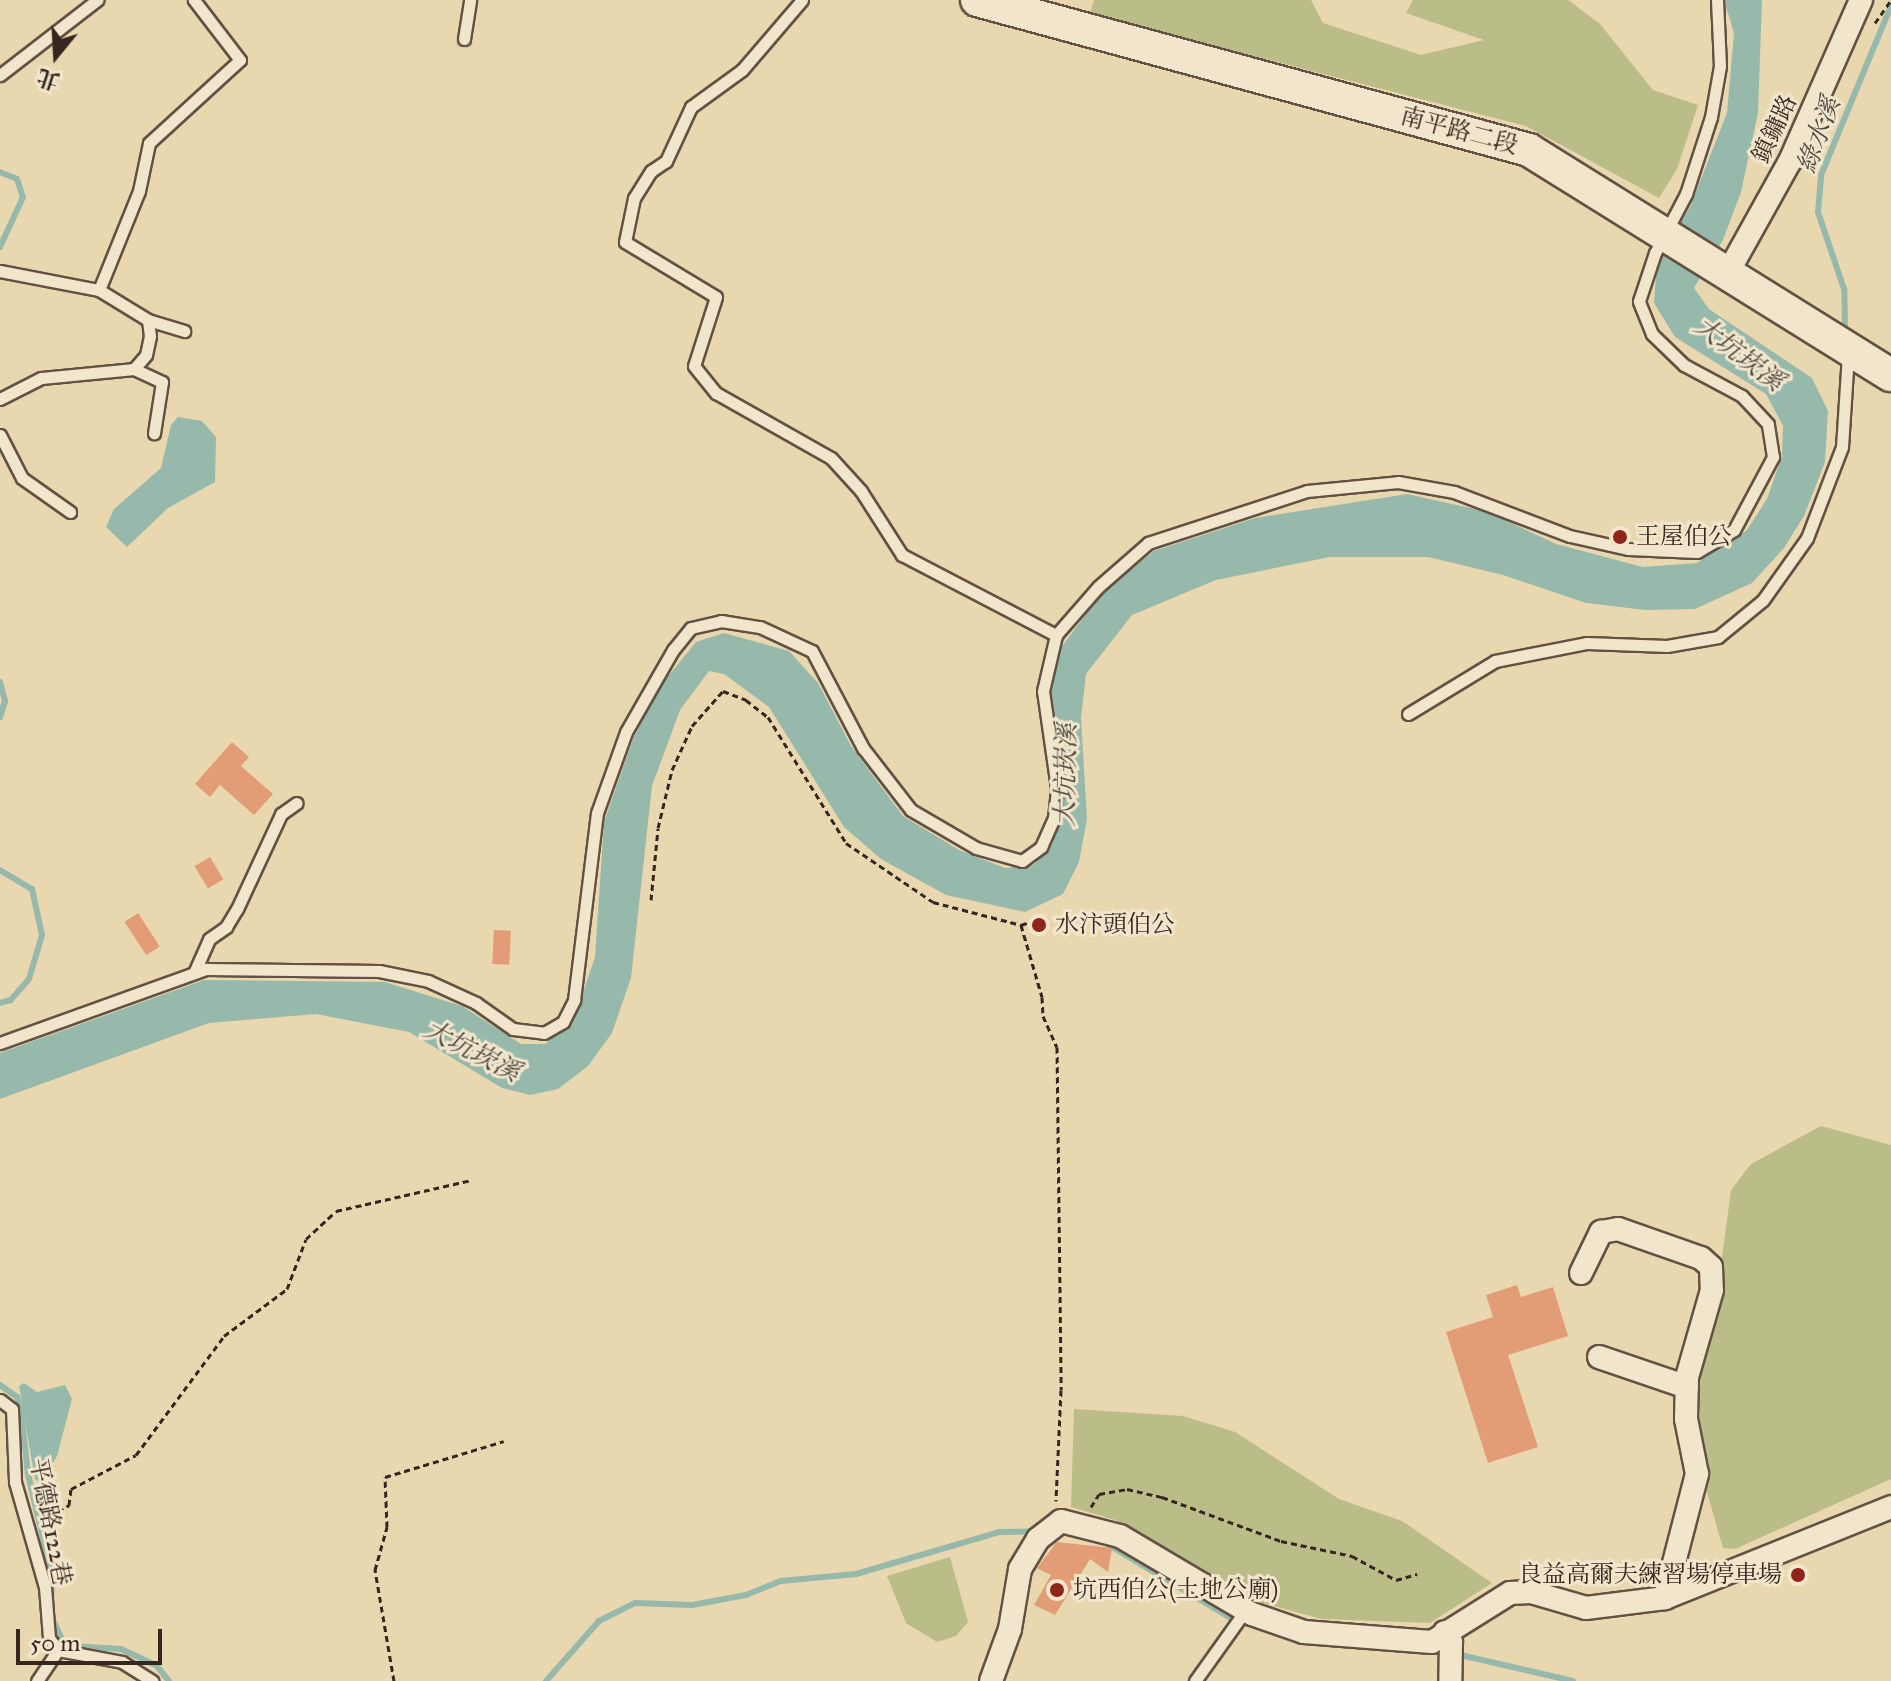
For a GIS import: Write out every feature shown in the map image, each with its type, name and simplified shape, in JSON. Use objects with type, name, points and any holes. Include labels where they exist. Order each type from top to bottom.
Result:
[{"type":"street","name":"南平路二段","points":[[977,0],[1529,150],[1891,375]]},
{"type":"street","name":"鎮鏞路","points":[[1720,271],[1790,161],[1861,0]]},
{"type":"street","points":[[1581,1273],[1601,1232],[1618,1229],[1701,1258],[1711,1267],[1712,1290],[1687,1387],[1686,1419],[1697,1474],[1665,1598]]},
{"type":"street","points":[[1599,1357],[1687,1387]]},
{"type":"street","points":[[991,1681],[1010,1629],[1020,1569],[1058,1527],[1120,1536],[1245,1611],[1304,1632],[1432,1642],[1448,1637],[1510,1593],[1531,1592],[1586,1608],[1665,1598],[1891,1507]]},
{"type":"street","points":[[1448,1637],[1452,1676]]},
{"type":"lane","points":[[0,75],[97,0]]},
{"type":"lane","points":[[99,290],[139,191],[149,143],[240,60],[194,0]]},
{"type":"lane","points":[[464,39],[470,0]]},
{"type":"lane","points":[[802,0],[742,70],[691,107],[666,161],[651,171],[634,198],[625,242],[716,297],[694,366],[716,393],[831,458],[861,491],[902,555],[1056,635]]},
{"type":"lane","points":[[0,1043],[206,969],[379,971],[428,981],[476,1003],[513,1029],[544,1033],[563,1022],[574,1000],[584,951],[597,813],[626,732],[673,650],[691,628],[721,621],[760,627],[812,651],[863,748],[911,810],[976,848],[1022,861],[1041,847],[1054,818],[1057,788],[1043,691],[1056,635],[1098,587],[1148,543],[1307,491],[1398,482],[1454,492],[1570,536],[1628,549],[1697,552],[1734,530],[1773,457],[1768,424],[1742,396],[1684,365],[1652,334],[1639,301],[1686,194],[1711,117],[1720,66],[1722,13],[1717,0]]},
{"type":"lane","points":[[2,275],[99,290],[148,320],[184,331]]},
{"type":"lane","points":[[134,369],[146,355],[148,320]]},
{"type":"lane","points":[[1408,714],[1495,661],[1587,643],[1667,646],[1718,637],[1763,600],[1807,538],[1842,447],[1849,351]]},
{"type":"lane","points":[[0,399],[41,378],[134,369],[162,382],[154,433]]},
{"type":"lane","points":[[0,435],[22,478],[70,512]]},
{"type":"lane","points":[[194,973],[209,939],[226,927],[237,909],[281,814],[297,803]]},
{"type":"lane","name":"平德路122巷","points":[[0,1400],[12,1409],[15,1482],[45,1587],[49,1638],[58,1650]]},
{"type":"lane","points":[[1195,1681],[1245,1611]]},
{"type":"lane","points":[[37,1681],[58,1650],[122,1662],[153,1681]]},
{"type":"path","points":[[651,900],[658,828],[672,770],[692,726],[723,691],[746,700],[768,717],[846,843],[933,902],[1001,922],[1021,925],[1037,922],[1044,917],[1051,924]]},
{"type":"path","points":[[1021,925],[1042,997],[1043,1016],[1057,1047],[1061,1390],[1056,1506],[1058,1527]]},
{"type":"path","points":[[43,1521],[69,1505],[71,1489],[136,1455],[224,1336],[287,1289],[306,1239],[336,1211],[471,1180]]},
{"type":"path","points":[[394,1681],[375,1570],[387,1527],[385,1477],[504,1441]]},
{"type":"path","points":[[1058,1527],[1099,1494],[1127,1489],[1281,1541],[1352,1556],[1396,1580],[1417,1574]]},
{"type":"green space","points":[[1094,0],[1311,0],[1323,23],[1421,55],[1484,40],[1406,13],[1413,0],[1568,0],[1600,24],[1653,90],[1698,105],[1677,169],[1659,198],[1526,126],[1090,14]]},
{"type":"green space","points":[[1821,1126],[1891,1145],[1891,1479],[1735,1549],[1723,1548],[1706,1489],[1694,1406],[1714,1318],[1731,1190],[1751,1164]]},
{"type":"green space","points":[[1074,1409],[1183,1416],[1235,1432],[1339,1499],[1402,1521],[1492,1583],[1430,1623],[1321,1619],[1253,1600],[1115,1520],[1071,1507]]},
{"type":"green space","points":[[950,1557],[968,1622],[956,1636],[937,1642],[906,1623],[887,1576]]},
{"type":"water","name":"大坑崁溪","points":[[1724,0],[1762,0],[1758,113],[1741,192],[1723,240],[1694,288],[1709,309],[1812,378],[1828,411],[1825,462],[1804,516],[1784,548],[1752,583],[1695,609],[1645,610],[1586,603],[1503,575],[1428,557],[1330,557],[1216,580],[1132,615],[1086,674],[1081,718],[1087,819],[1079,862],[1063,894],[1025,912],[946,895],[881,859],[844,827],[769,707],[724,674],[709,671],[680,710],[652,786],[631,978],[612,1033],[588,1066],[558,1089],[530,1095],[502,1088],[409,1032],[316,1014],[209,1023],[0,1099],[0,1053],[204,980],[385,982],[462,1006],[521,1044],[545,1044],[574,1019],[595,957],[604,822],[632,742],[657,690],[696,642],[724,633],[789,651],[818,683],[851,746],[903,816],[959,850],[1005,868],[1034,865],[1052,844],[1061,804],[1051,691],[1059,650],[1102,593],[1154,551],[1255,518],[1407,494],[1488,512],[1556,544],[1643,567],[1697,563],[1747,530],[1767,499],[1782,456],[1783,426],[1766,394],[1675,337],[1654,303],[1657,263],[1690,207],[1727,113],[1734,33]]},
{"type":"water","points":[[178,417],[202,421],[216,437],[215,482],[168,508],[127,547],[106,527],[114,509],[161,468],[171,425]]},
{"type":"water","points":[[24,1383],[37,1392],[65,1385],[72,1399],[57,1456],[41,1483],[35,1479],[19,1386]]},
{"type":"building","points":[[232,742],[249,757],[241,766],[273,794],[254,815],[220,785],[210,797],[195,784]]},
{"type":"building","points":[[210,857],[223,879],[208,889],[195,866]]},
{"type":"building","points":[[138,913],[160,947],[146,955],[125,922]]},
{"type":"building","points":[[494,930],[511,931],[509,965],[492,964]]},
{"type":"building","points":[[1517,1285],[1521,1297],[1553,1287],[1568,1336],[1508,1355],[1538,1447],[1488,1463],[1446,1332],[1493,1317],[1486,1295]]},
{"type":"building","name":"坑西伯公(土地公廟)","points":[[1057,1542],[1112,1548],[1108,1572],[1090,1559],[1055,1615],[1034,1605],[1051,1575],[1037,1568]]},
{"type":"waterway","name":"綠水溪","points":[[1845,328],[1844,289],[1818,212],[1821,175],[1891,6]]},
{"type":"waterway","points":[[0,172],[17,179],[23,197],[0,247]]},
{"type":"waterway","points":[[0,682],[5,701],[0,717]]},
{"type":"waterway","points":[[0,870],[32,889],[42,935],[29,979],[11,1000],[0,1003]]},
{"type":"waterway","points":[[0,1385],[17,1397],[21,1411],[28,1474],[52,1577],[51,1607]]},
{"type":"waterway","points":[[546,1681],[599,1621],[635,1603],[692,1605],[746,1595],[781,1581],[856,1574],[1000,1532],[1039,1531]]},
{"type":"waterway","points":[[1102,1541],[1229,1617],[1289,1637]]},
{"type":"waterway","points":[[52,1618],[62,1639],[72,1646],[121,1649],[156,1665],[169,1681]]},
{"type":"waterway","points":[[1456,1654],[1573,1681]]},
{"type":"place","name":"王屋伯公","points":[[1620,537]]},
{"type":"place","name":"水汴頭伯公","points":[[1039,925]]},
{"type":"place","name":"良益高爾夫練習場停車場","points":[[1798,1575]]},
{"type":"place","name":"坑西伯公(土地公廟)","points":[[1057,1590]]}]
